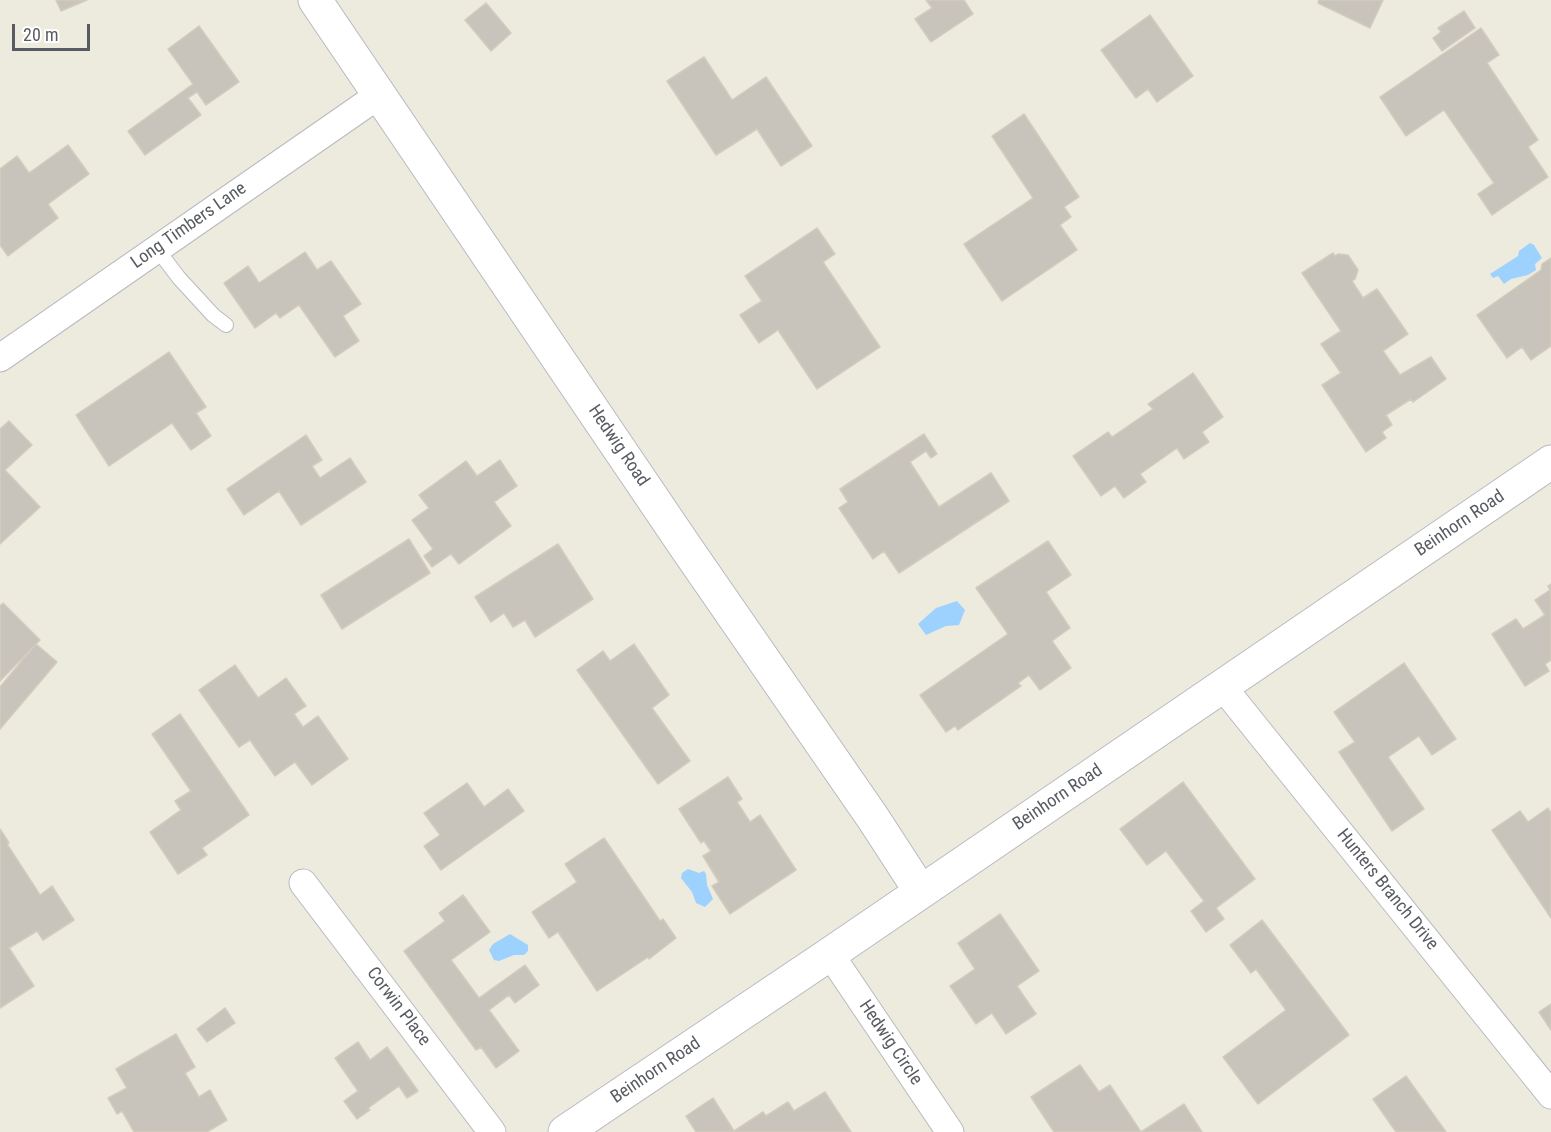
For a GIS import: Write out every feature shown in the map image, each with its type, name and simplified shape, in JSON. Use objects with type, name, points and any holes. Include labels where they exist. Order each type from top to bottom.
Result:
[{"type":"street","name":"Hedwig Road","points":[[315,0],[873,818],[921,892]]},
{"type":"street","name":"Long Timbers Lane","points":[[0,358],[379,95]]},
{"type":"street","name":"Beinhorn Road","points":[[565,1132],[1551,462]]},
{"type":"street","name":"Hunters Branch Drive","points":[[1222,686],[1551,1095]]},
{"type":"street","name":"Corwin Place","points":[[303,883],[492,1132]]},
{"type":"street","name":"Hedwig Circle","points":[[830,954],[950,1132]]},
{"type":"lane","points":[[157,249],[206,308],[226,325]]},
{"type":"water","points":[[1530,243],[1534,245],[1542,258],[1535,264],[1536,270],[1504,284],[1498,276],[1493,278],[1490,274],[1518,256],[1519,251]]},
{"type":"water","points":[[957,601],[965,610],[959,625],[946,626],[926,635],[918,624],[936,608]]},
{"type":"water","points":[[688,869],[699,873],[704,871],[706,874],[707,885],[713,899],[705,907],[696,903],[692,892],[681,878],[682,873]]},
{"type":"water","points":[[510,934],[528,945],[528,951],[524,955],[514,955],[499,961],[494,960],[489,950],[493,944]]},
{"type":"building","points":[[56,0],[87,0],[61,11]]},
{"type":"building","points":[[926,0],[964,0],[973,14],[931,42],[915,19],[932,8]]},
{"type":"building","points":[[1319,0],[1383,0],[1370,28],[1318,3]]},
{"type":"building","points":[[486,3],[511,33],[491,51],[465,20]]},
{"type":"building","points":[[1464,11],[1475,28],[1442,51],[1433,38],[1441,32],[1438,28]]},
{"type":"building","points":[[1150,15],[1193,76],[1157,102],[1148,89],[1136,98],[1101,50]]},
{"type":"building","points":[[199,26],[239,82],[206,105],[197,92],[188,98],[201,115],[145,155],[128,131],[193,84],[168,49]]},
{"type":"building","points":[[1481,28],[1499,55],[1487,63],[1538,140],[1528,147],[1548,177],[1492,215],[1478,194],[1494,183],[1444,110],[1406,136],[1380,97]]},
{"type":"building","points":[[704,57],[732,100],[766,77],[812,146],[781,166],[757,129],[716,155],[667,81]]},
{"type":"building","points":[[1024,114],[1079,197],[1064,207],[1071,217],[1060,225],[1077,250],[1002,301],[964,244],[1033,198],[992,136]]},
{"type":"building","points":[[68,145],[89,174],[48,204],[58,218],[8,256],[0,245],[0,169],[17,156],[29,173]]},
{"type":"building","points":[[817,228],[835,254],[823,262],[880,347],[817,389],[778,330],[759,343],[740,315],[762,301],[745,276]]},
{"type":"building","points":[[305,252],[317,270],[331,261],[361,304],[343,316],[359,341],[335,357],[299,305],[280,318],[276,313],[255,328],[224,283],[248,266],[259,283]]},
{"type":"building","points":[[1333,253],[1335,256],[1348,255],[1358,270],[1352,281],[1363,298],[1377,289],[1408,334],[1383,351],[1400,375],[1431,357],[1446,379],[1413,402],[1411,399],[1386,415],[1392,425],[1382,432],[1386,438],[1366,452],[1322,385],[1341,373],[1321,344],[1341,331],[1302,273]]},
{"type":"building","points":[[1551,258],[1551,346],[1531,360],[1522,347],[1507,358],[1477,315],[1541,270],[1542,264]]},
{"type":"building","points":[[169,352],[206,407],[196,413],[211,436],[191,450],[172,423],[109,466],[76,415]]},
{"type":"building","points":[[1193,373],[1223,417],[1202,432],[1209,442],[1184,459],[1177,448],[1140,474],[1146,482],[1124,498],[1115,486],[1101,496],[1073,456],[1108,432],[1112,437],[1153,409],[1148,404]]},
{"type":"building","points":[[9,421],[32,445],[5,470],[40,507],[0,544],[0,429]]},
{"type":"building","points":[[924,434],[937,454],[931,458],[926,451],[910,462],[939,507],[991,473],[1009,501],[899,573],[884,551],[873,559],[839,508],[848,502],[840,489]]},
{"type":"building","points":[[306,435],[322,460],[312,466],[320,478],[350,458],[366,482],[301,525],[279,491],[244,515],[227,489]]},
{"type":"building","points":[[500,460],[517,486],[494,502],[511,526],[459,564],[451,554],[432,567],[424,556],[433,549],[412,520],[429,508],[419,495],[466,461],[477,476]]},
{"type":"building","points":[[409,539],[430,573],[342,629],[321,595]]},
{"type":"building","points":[[1048,541],[1071,575],[1046,592],[1070,628],[1052,641],[1071,668],[1040,690],[1029,675],[1018,683],[1021,686],[958,730],[955,726],[946,732],[920,695],[1008,634],[976,588]]},
{"type":"building","points":[[558,544],[593,599],[535,637],[525,620],[513,627],[504,613],[491,622],[475,597]]},
{"type":"building","points":[[1551,584],[1551,660],[1545,664],[1549,671],[1525,686],[1492,634],[1516,619],[1523,629],[1545,615],[1535,600],[1550,590],[1548,586]]},
{"type":"building","points":[[3,603],[40,640],[0,681],[0,606]]},
{"type":"building","points":[[36,644],[57,662],[0,729],[0,687]]},
{"type":"building","points":[[634,644],[669,695],[652,708],[690,761],[658,784],[577,670],[603,651],[610,661]]},
{"type":"building","points":[[1404,663],[1456,739],[1432,755],[1419,736],[1388,757],[1424,809],[1392,831],[1339,752],[1355,742],[1334,712]]},
{"type":"building","points":[[235,665],[258,698],[286,678],[306,706],[294,714],[303,727],[318,716],[348,759],[312,785],[295,762],[275,776],[250,740],[239,747],[199,690]]},
{"type":"building","points":[[180,714],[249,815],[202,848],[207,855],[178,874],[150,832],[181,810],[175,801],[191,791],[152,734]]},
{"type":"building","points":[[728,777],[742,799],[737,802],[750,822],[760,815],[796,870],[730,914],[712,886],[719,882],[703,856],[711,851],[704,841],[701,843],[679,809]]},
{"type":"building","points":[[1183,782],[1255,879],[1216,908],[1224,919],[1206,932],[1191,911],[1204,901],[1166,851],[1147,865],[1120,829]]},
{"type":"building","points":[[467,783],[484,807],[508,789],[524,811],[441,870],[424,846],[440,835],[424,813]]},
{"type":"building","points":[[1548,808],[1551,813],[1551,918],[1492,830],[1520,811],[1528,822]]},
{"type":"building","points":[[0,829],[40,895],[52,886],[74,920],[43,940],[37,931],[9,948],[34,986],[0,1008]]},
{"type":"building","points":[[604,838],[660,921],[663,919],[676,938],[649,959],[648,957],[597,991],[558,932],[549,938],[532,912],[577,882],[565,864]]},
{"type":"building","points":[[463,895],[490,932],[451,960],[479,998],[525,965],[539,985],[515,1003],[509,995],[489,1010],[519,1051],[496,1068],[481,1047],[476,1050],[404,951],[445,921],[439,913]]},
{"type":"building","points":[[1000,914],[1039,971],[1017,986],[1036,1014],[1006,1034],[992,1013],[976,1024],[950,986],[975,969],[958,943]]},
{"type":"building","points":[[1262,920],[1349,1035],[1258,1104],[1223,1057],[1286,1010],[1256,969],[1251,973],[1230,945]]},
{"type":"building","points":[[1551,1004],[1551,1030],[1539,1012]]},
{"type":"building","points":[[225,1008],[235,1023],[207,1042],[197,1029]]},
{"type":"building","points":[[176,1034],[195,1067],[185,1073],[199,1097],[210,1090],[227,1120],[207,1132],[134,1132],[122,1111],[117,1114],[108,1098],[127,1088],[116,1069]]},
{"type":"building","points":[[358,1042],[370,1060],[387,1047],[418,1091],[407,1098],[399,1086],[368,1108],[370,1110],[357,1119],[344,1101],[358,1091],[335,1058]]},
{"type":"building","points":[[1080,1065],[1099,1092],[1110,1085],[1141,1132],[1054,1132],[1031,1097]]},
{"type":"building","points":[[1406,1076],[1446,1132],[1396,1132],[1373,1099]]},
{"type":"building","points":[[825,1092],[851,1132],[696,1132],[686,1116],[713,1098],[734,1131],[763,1112],[766,1116],[788,1102],[794,1111]]},
{"type":"building","points":[[1184,1104],[1202,1132],[1141,1132]]}]
